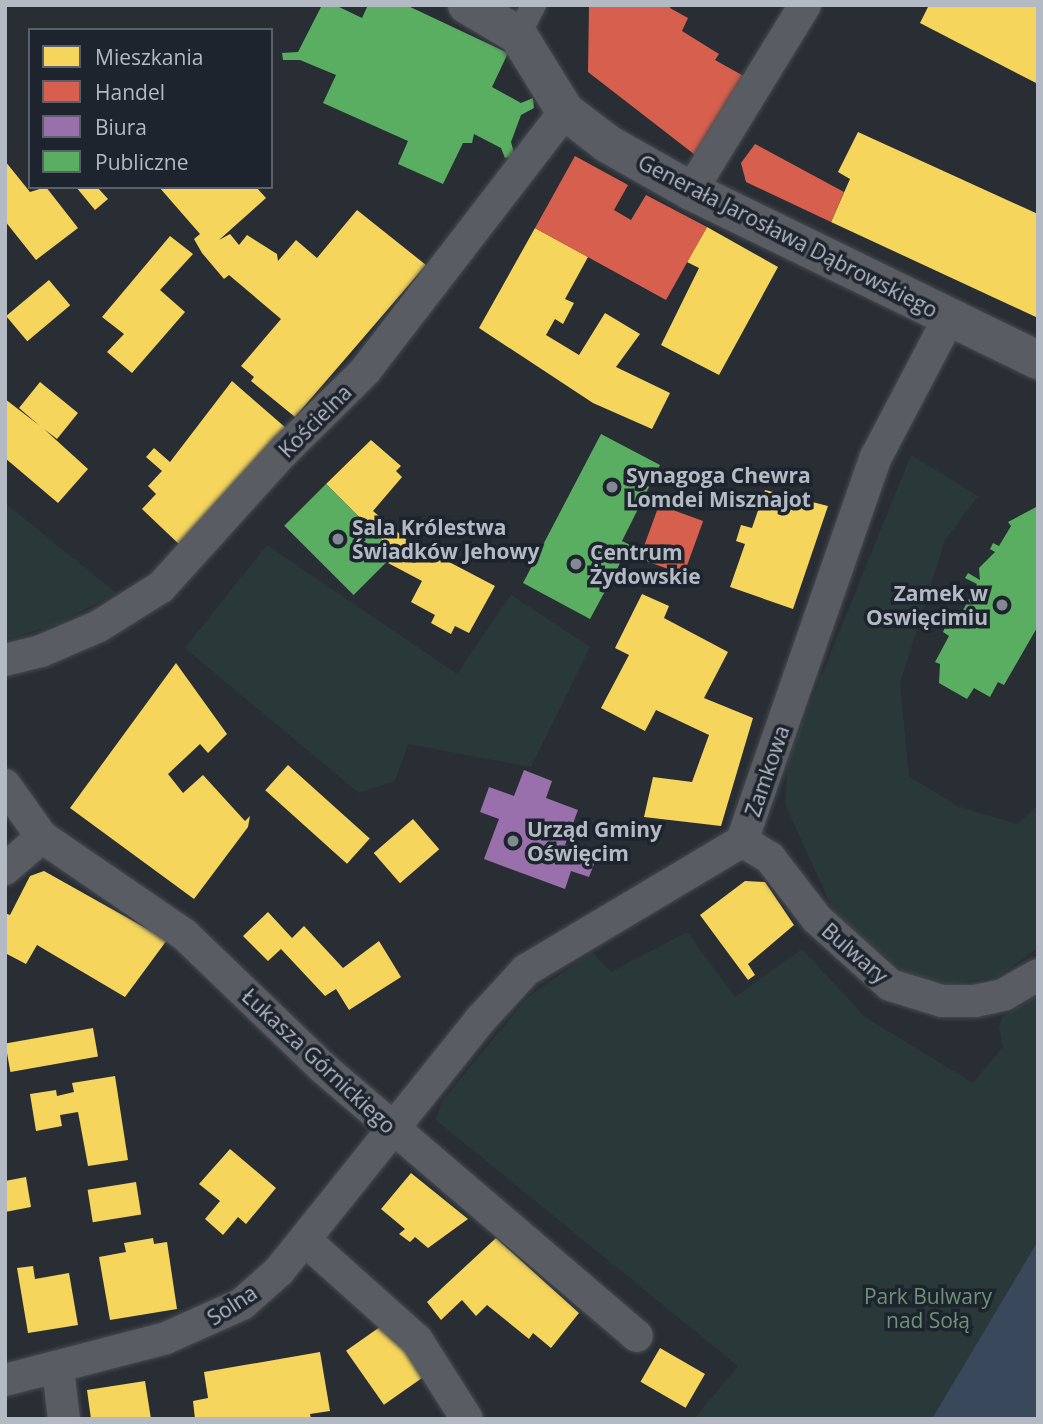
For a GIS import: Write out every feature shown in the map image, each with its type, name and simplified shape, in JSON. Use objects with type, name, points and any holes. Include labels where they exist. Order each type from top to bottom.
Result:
[{"type":"street","name":"Generała Jarosława Dąbrowskiego","points":[[467,5],[526,20],[565,111],[608,144],[691,191],[1038,360]]},
{"type":"street","points":[[691,191],[804,5]]},
{"type":"street","name":"Kościelna","points":[[5,660],[41,651],[99,626],[161,587],[285,450],[365,371],[565,111]]},
{"type":"street","name":"Zamkowa","points":[[394,1130],[526,970],[742,841],[876,457],[950,316]]},
{"type":"street","name":"Łukasza Górnickiego","points":[[5,785],[42,837],[185,934],[394,1130],[637,1336]]},
{"type":"street","points":[[5,869],[42,837]]},
{"type":"street","name":"Bulwary","points":[[742,841],[770,858],[817,919],[890,985],[942,1002],[975,1001],[1003,995],[1038,975]]},
{"type":"street","name":"Solna","points":[[5,1380],[58,1369],[208,1322],[242,1304],[279,1271],[394,1130]]},
{"type":"street","points":[[305,1240],[416,1340],[467,1419]]},
{"type":"street","points":[[58,1369],[64,1419]]},
{"type":"green space","points":[[911,455],[978,496],[945,540],[900,683],[909,776],[957,806],[1017,824],[1038,805],[1038,948],[999,976],[950,984],[904,972],[835,914],[785,804],[788,759]]},
{"type":"green space","points":[[5,503],[116,593],[57,624],[5,640]]},
{"type":"green space","points":[[267,545],[457,674],[511,595],[590,647],[531,767],[408,744],[395,781],[359,793],[185,648]]},
{"type":"green space","name":"Park Bulwary nad Sołą","points":[[687,932],[735,997],[802,949],[865,1017],[973,1083],[1003,1047],[999,1027],[1002,1017],[1038,995],[1038,1419],[694,1419],[738,1366],[436,1120],[442,1101],[528,997],[592,952],[611,972]]},
{"type":"water","points":[[1038,1241],[1038,1419],[932,1419]]},
{"type":"building: Mieszkania","points":[[929,5],[1038,5],[1038,84],[920,23]]},
{"type":"building: Mieszkania","points":[[858,132],[1038,214],[1038,318],[831,222],[850,179],[838,172]]},
{"type":"building: Mieszkania","points":[[5,161],[30,192],[48,189],[78,228],[36,260],[5,221]]},
{"type":"building: Mieszkania","points":[[78,189],[99,189],[108,199],[95,210]]},
{"type":"building: Mieszkania","points":[[161,189],[258,189],[266,198],[219,240],[230,234],[239,245],[247,235],[277,254],[278,261],[296,240],[317,258],[357,210],[426,265],[295,417],[251,381],[254,377],[241,366],[281,319],[229,275],[224,279],[194,239],[200,234]]},
{"type":"building: Mieszkania","points":[[707,227],[778,267],[719,375],[661,345],[699,268],[687,262]]},
{"type":"building: Mieszkania","points":[[535,228],[588,257],[565,299],[574,303],[563,324],[555,319],[546,335],[579,355],[605,313],[640,334],[616,367],[670,393],[652,429],[593,403],[479,328]]},
{"type":"building: Mieszkania","points":[[170,236],[193,254],[160,290],[185,312],[132,373],[107,352],[124,334],[102,317]]},
{"type":"building: Mieszkania","points":[[49,280],[70,305],[27,341],[6,316]]},
{"type":"building: Mieszkania","points":[[232,381],[286,428],[182,547],[142,509],[156,494],[148,486],[162,471],[146,457],[154,448],[170,462]]},
{"type":"building: Mieszkania","points":[[40,382],[78,413],[57,439],[44,429],[88,469],[58,503],[5,458],[5,399],[40,426],[19,408]]},
{"type":"building: Mieszkania","points":[[371,440],[401,466],[396,471],[402,477],[373,511],[407,540],[495,586],[469,633],[455,626],[451,634],[431,623],[435,615],[411,602],[422,581],[388,563],[396,554],[326,484]]},
{"type":"building: Mieszkania","points":[[765,490],[828,506],[793,609],[730,587],[745,544],[736,541],[741,525],[752,528]]},
{"type":"building: Mieszkania","points":[[642,594],[669,606],[664,618],[728,652],[704,698],[753,718],[721,826],[644,817],[653,777],[692,782],[709,735],[656,710],[645,731],[601,708],[629,655],[615,648]]},
{"type":"building: Mieszkania","points":[[176,663],[227,734],[208,753],[200,744],[168,774],[183,793],[203,775],[245,821],[250,816],[248,827],[194,899],[70,808]]},
{"type":"building: Mieszkania","points":[[288,765],[370,839],[347,864],[265,790]]},
{"type":"building: Mieszkania","points":[[413,819],[439,849],[400,883],[374,853]]},
{"type":"building: Mieszkania","points":[[44,871],[167,940],[125,997],[37,945],[26,964],[5,953],[5,913],[10,915],[30,876]]},
{"type":"building: Mieszkania","points":[[745,881],[765,882],[794,925],[748,964],[755,975],[748,980],[700,915]]},
{"type":"building: Mieszkania","points":[[268,912],[292,938],[304,926],[343,968],[379,941],[401,977],[349,1010],[336,989],[325,996],[281,949],[268,961],[243,936]]},
{"type":"building: Mieszkania","points":[[93,1028],[98,1057],[10,1072],[5,1043]]},
{"type":"building: Mieszkania","points":[[115,1076],[128,1160],[88,1166],[78,1112],[60,1115],[62,1126],[36,1131],[30,1094],[56,1090],[57,1096],[74,1092],[72,1083]]},
{"type":"building: Mieszkania","points":[[230,1149],[276,1188],[246,1224],[238,1217],[223,1235],[205,1219],[220,1201],[199,1184]]},
{"type":"building: Mieszkania","points":[[411,1173],[468,1219],[428,1248],[415,1237],[410,1242],[399,1234],[405,1229],[381,1209]]},
{"type":"building: Mieszkania","points":[[26,1177],[31,1207],[5,1212],[5,1181]]},
{"type":"building: Mieszkania","points":[[136,1182],[141,1215],[93,1222],[88,1190]]},
{"type":"building: Mieszkania","points":[[153,1238],[154,1244],[167,1242],[177,1309],[110,1320],[99,1257],[126,1252],[124,1243]]},
{"type":"building: Mieszkania","points":[[496,1238],[579,1313],[551,1348],[533,1333],[529,1339],[487,1305],[476,1316],[462,1300],[441,1320],[427,1302]]},
{"type":"building: Mieszkania","points":[[33,1266],[35,1279],[69,1273],[78,1325],[28,1333],[17,1268]]},
{"type":"building: Mieszkania","points":[[387,1322],[425,1376],[384,1405],[346,1351]]},
{"type":"building: Mieszkania","points":[[660,1348],[705,1374],[686,1408],[640,1382]]},
{"type":"building: Mieszkania","points":[[320,1352],[330,1411],[310,1414],[311,1419],[195,1419],[193,1401],[208,1398],[204,1372]]},
{"type":"building: Mieszkania","points":[[145,1381],[151,1419],[91,1419],[87,1390]]},
{"type":"building: Handel","points":[[589,5],[671,5],[670,8],[688,18],[682,31],[719,54],[715,60],[749,79],[699,158],[588,72]]},
{"type":"building: Handel","points":[[755,144],[844,192],[831,222],[746,182],[741,163]]},
{"type":"building: Handel","points":[[575,156],[628,185],[614,210],[631,220],[646,195],[707,227],[666,300],[535,228]]},
{"type":"building: Handel","points":[[659,505],[703,521],[684,575],[640,559]]},
{"type":"building: Biura","points":[[524,770],[552,781],[546,798],[578,810],[565,845],[597,856],[589,877],[571,871],[565,889],[484,859],[499,819],[480,812],[489,787],[514,796]]},
{"type":"building: Publiczne","points":[[322,5],[335,5],[362,18],[368,5],[406,5],[508,53],[492,87],[521,103],[533,98],[534,108],[521,115],[511,142],[515,156],[505,158],[501,148],[474,134],[472,143],[463,143],[443,184],[398,164],[408,141],[323,103],[336,75],[300,60],[283,60],[282,53],[298,52]]},
{"type":"building: Publiczne","points":[[601,434],[660,465],[622,541],[630,545],[590,619],[523,583]]},
{"type":"building: Publiczne","name":"Sala Królestwa Świadków Jehowy","points":[[326,484],[395,553],[354,595],[284,526]]},
{"type":"building: Publiczne","name":"Zamek w Oswięcimiu","points":[[1038,506],[1038,626],[1004,685],[998,682],[990,697],[974,688],[967,699],[939,683],[940,664],[935,662],[949,636],[943,632],[946,625],[953,629],[977,584],[965,578],[968,573],[980,580],[979,568],[995,552],[990,549],[993,543],[999,546],[1011,526],[1008,522]]},
{"type":"place","name":"Synagoga Chewra Lomdei Misznajot","points":[[612,487]]},
{"type":"place","name":"Sala Królestwa Świadków Jehowy","points":[[338,539]]},
{"type":"place","name":"Centrum Żydowskie","points":[[576,564]]},
{"type":"place","name":"Zamek w Oswięcimiu","points":[[1002,605]]},
{"type":"place","name":"Urząd Gminy Oświęcim","points":[[513,841]]}]
